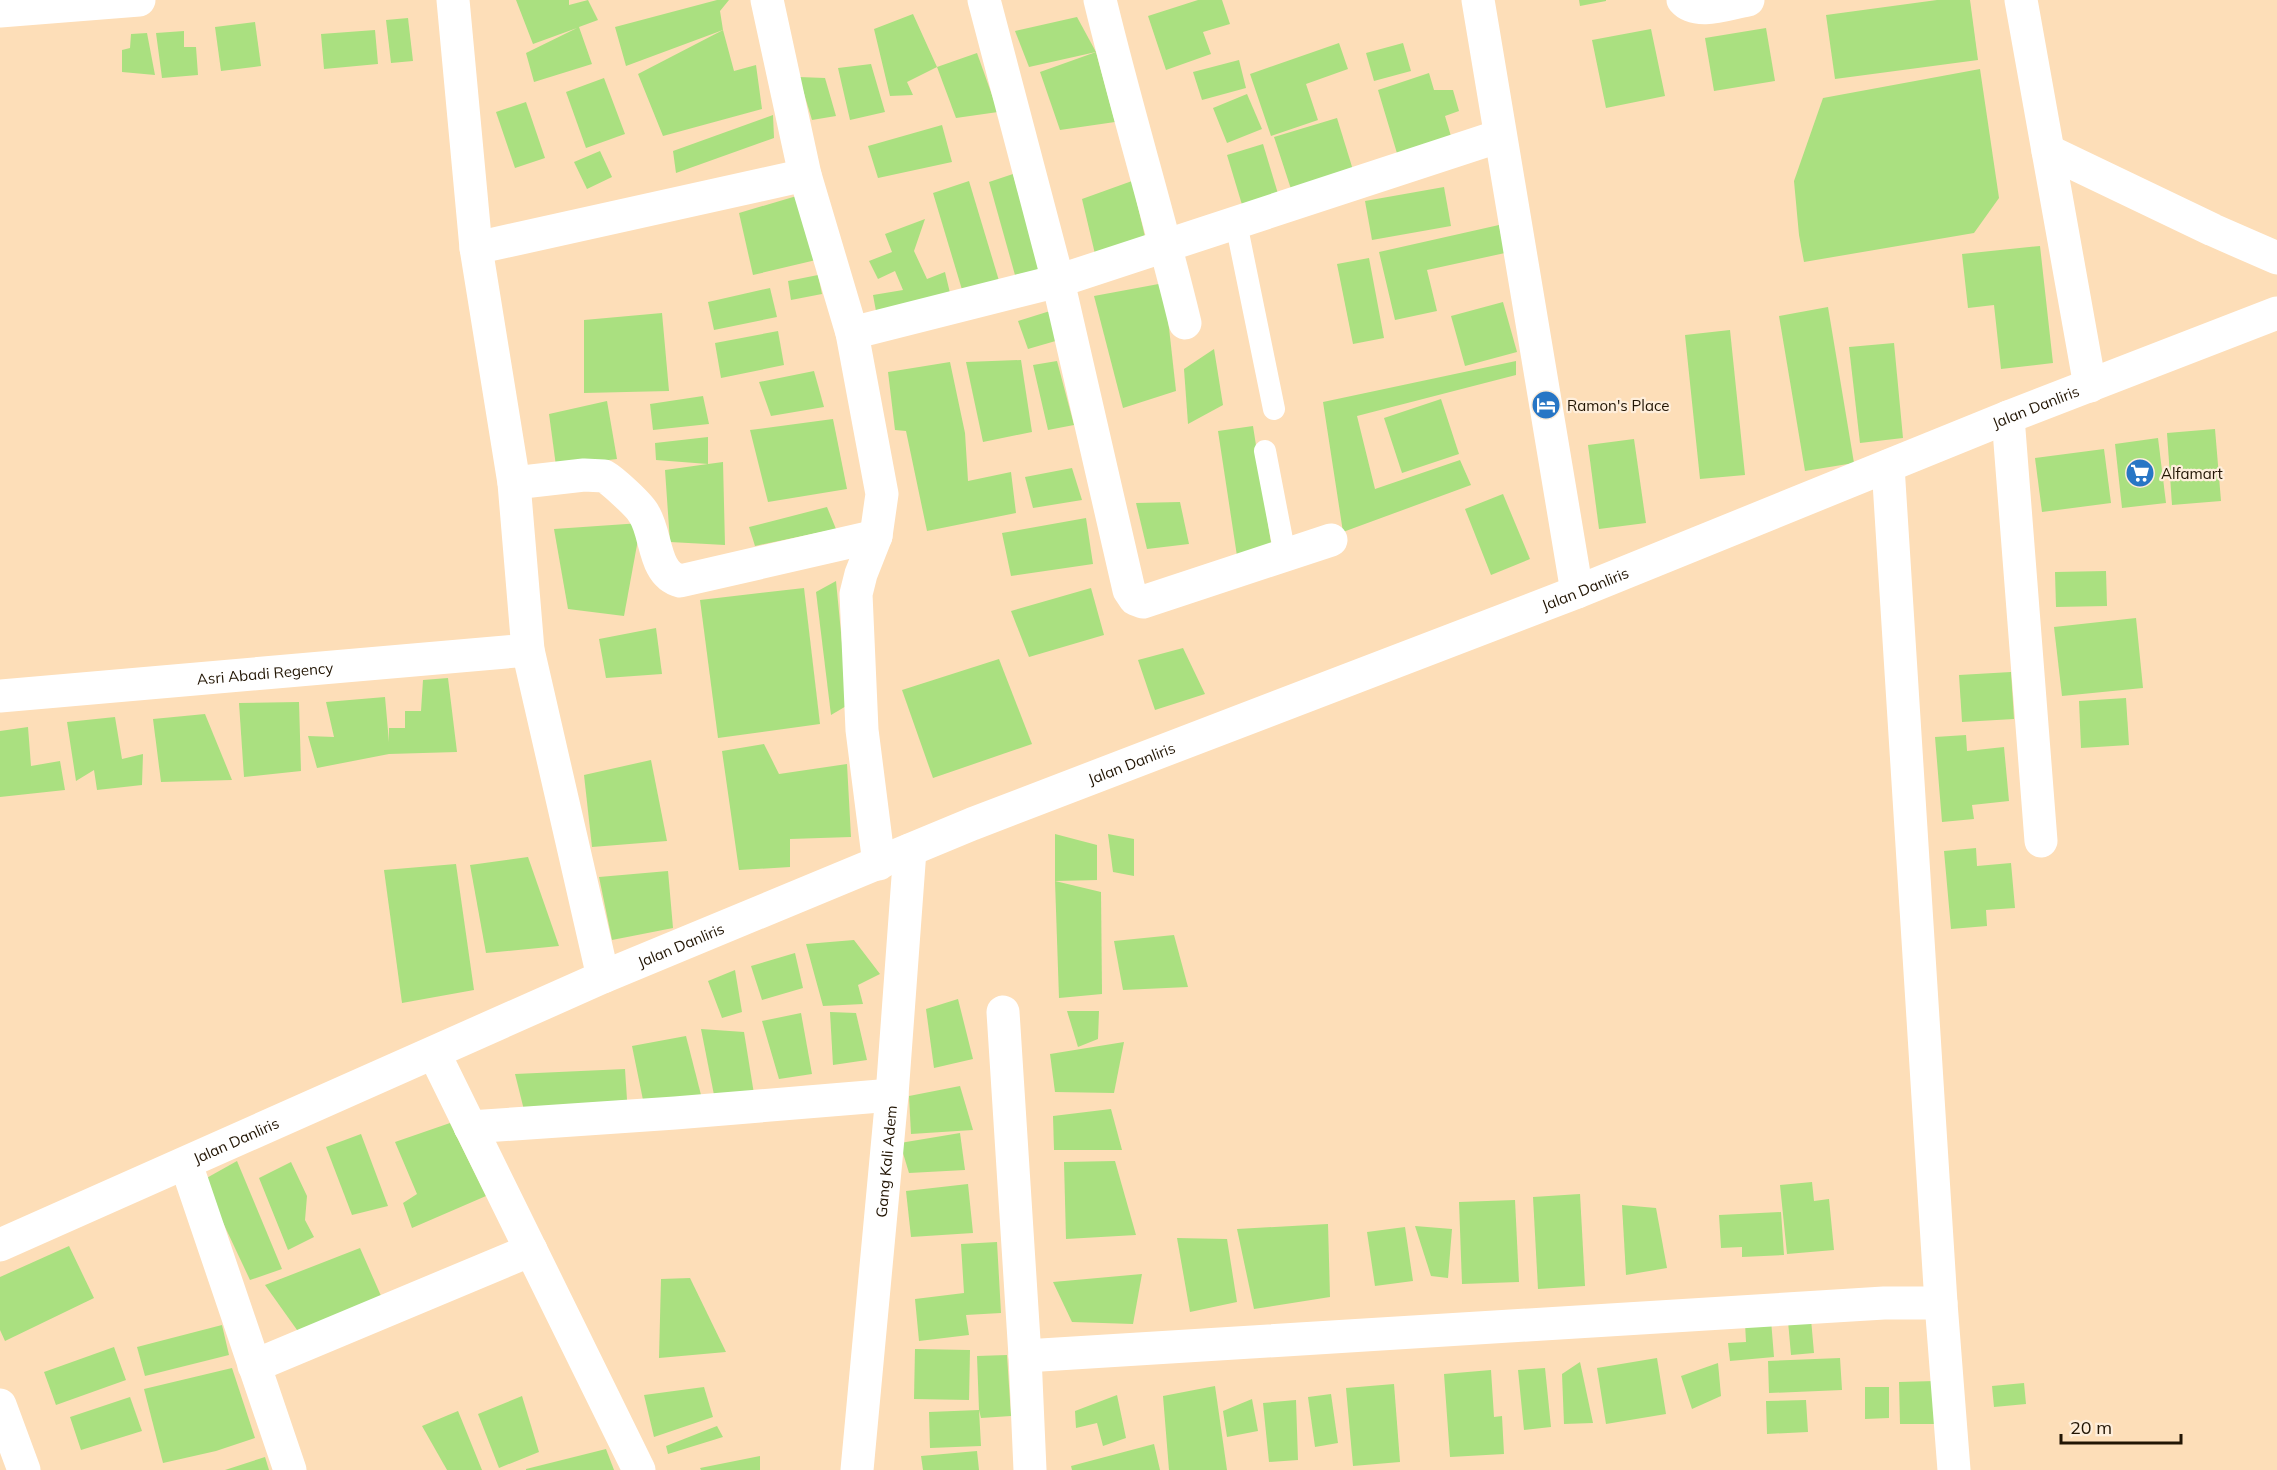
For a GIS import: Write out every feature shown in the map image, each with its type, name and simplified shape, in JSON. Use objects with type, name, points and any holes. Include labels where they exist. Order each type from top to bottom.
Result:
[{"type":"street","points":[[0,11],[139,0]]},
{"type":"street","points":[[453,0],[477,248],[514,483],[528,650],[603,977]]},
{"type":"street","points":[[767,0],[806,175],[852,333],[882,494],[876,536],[857,584],[856,594],[861,730],[879,864]]},
{"type":"street","points":[[984,0],[1058,281],[1129,590],[1135,599],[1143,602],[1331,540]]},
{"type":"street","points":[[1100,0],[1185,323]]},
{"type":"street","points":[[1478,0],[1577,592]]},
{"type":"street","points":[[1683,0],[1689,6],[1700,8],[1748,0]]},
{"type":"street","points":[[2020,0],[2090,386]]},
{"type":"street","points":[[852,333],[1058,281],[1500,136]]},
{"type":"street","points":[[2048,151],[2277,258]]},
{"type":"street","points":[[477,248],[806,175]]},
{"type":"street","name":"Jalan Danliris","points":[[0,1245],[603,977],[972,824],[1577,592],[2008,417],[2277,313]]},
{"type":"street","points":[[2008,417],[2041,841]]},
{"type":"street","points":[[1888,466],[1941,1303],[1954,1470]]},
{"type":"street","points":[[514,483],[584,475],[604,476],[644,514],[663,568],[672,578],[680,581],[876,536]]},
{"type":"street","name":"Asri Abadi Regency","points":[[0,696],[528,650]]},
{"type":"street","name":"Gang Kali Adem","points":[[857,1470],[892,1095],[910,850]]},
{"type":"street","points":[[1003,1012],[1030,1470]]},
{"type":"street","points":[[434,1053],[639,1470]]},
{"type":"street","points":[[470,1127],[892,1095]]},
{"type":"street","points":[[186,1164],[290,1470]]},
{"type":"street","points":[[254,1366],[531,1250]]},
{"type":"street","points":[[1025,1356],[1884,1303],[1941,1303]]},
{"type":"street","points":[[0,1405],[24,1470]]},
{"type":"lane","points":[[1236,223],[1274,410]]},
{"type":"lane","points":[[1265,451],[1285,555]]},
{"type":"building","points":[[516,0],[569,0],[569,5],[588,0],[598,20],[579,27],[592,64],[534,82],[526,53],[577,28],[533,44]]},
{"type":"building","points":[[717,0],[729,0],[720,11],[723,30],[626,66],[615,27]]},
{"type":"building","points":[[1198,0],[1222,0],[1230,24],[1203,32],[1211,54],[1166,70],[1148,16]]},
{"type":"building","points":[[1579,0],[1606,0],[1606,1],[1580,6]]},
{"type":"building","points":[[1937,0],[1970,0],[1978,60],[1835,79],[1826,15]]},
{"type":"building","points":[[913,14],[937,67],[907,82],[913,95],[890,96],[874,29]]},
{"type":"building","points":[[1077,17],[1096,52],[1029,67],[1015,31]]},
{"type":"building","points":[[408,18],[413,61],[391,63],[386,20]]},
{"type":"building","points":[[255,22],[261,66],[221,71],[215,27]]},
{"type":"building","points":[[1766,28],[1775,81],[1714,91],[1705,38]]},
{"type":"building","points":[[1651,29],[1665,96],[1606,108],[1592,40]]},
{"type":"building","points":[[375,30],[378,64],[324,69],[321,34]]},
{"type":"building","points":[[723,30],[734,71],[756,65],[762,109],[663,136],[638,74]]},
{"type":"building","points":[[184,31],[184,47],[196,47],[198,75],[162,78],[156,33]]},
{"type":"building","points":[[147,33],[155,75],[122,72],[122,50],[130,48],[131,34]]},
{"type":"building","points":[[1339,43],[1348,69],[1306,84],[1318,120],[1271,136],[1250,74]]},
{"type":"building","points":[[1403,43],[1411,71],[1374,81],[1366,53]]},
{"type":"building","points":[[1096,52],[1115,122],[1060,130],[1040,72]]},
{"type":"building","points":[[977,53],[998,112],[956,118],[937,67]]},
{"type":"building","points":[[1239,60],[1246,88],[1202,100],[1193,72]]},
{"type":"building","points":[[871,64],[885,112],[850,120],[838,68]]},
{"type":"building","points":[[1980,69],[1999,198],[1974,233],[1804,262],[1794,181],[1823,98]]},
{"type":"building","points":[[1429,73],[1434,90],[1453,90],[1459,111],[1445,116],[1453,143],[1399,160],[1378,90]]},
{"type":"building","points":[[799,77],[825,78],[836,116],[812,120]]},
{"type":"building","points":[[604,78],[625,134],[586,148],[566,92]]},
{"type":"building","points":[[1247,94],[1262,129],[1227,143],[1213,108]]},
{"type":"building","points":[[526,102],[545,158],[515,168],[496,112]]},
{"type":"building","points":[[773,115],[774,138],[676,173],[673,151]]},
{"type":"building","points":[[1337,118],[1353,170],[1291,189],[1274,137]]},
{"type":"building","points":[[942,125],[952,162],[878,178],[868,146]]},
{"type":"building","points":[[1263,144],[1279,197],[1243,208],[1227,155]]},
{"type":"building","points":[[600,151],[612,177],[587,189],[574,162]]},
{"type":"building","points":[[1013,174],[1040,270],[1015,275],[989,182]]},
{"type":"building","points":[[969,181],[1000,284],[963,293],[933,193]]},
{"type":"building","points":[[1132,181],[1145,237],[1095,254],[1082,199]]},
{"type":"building","points":[[1444,187],[1451,226],[1372,240],[1365,201]]},
{"type":"building","points":[[800,195],[816,260],[753,275],[739,213]]},
{"type":"building","points":[[925,219],[914,251],[927,279],[945,272],[950,293],[876,311],[873,295],[903,290],[895,271],[878,279],[869,261],[892,252],[885,234]]},
{"type":"building","points":[[1499,225],[1505,253],[1427,270],[1437,311],[1395,320],[1379,252]]},
{"type":"building","points":[[2040,246],[2053,363],[2001,369],[1994,305],[1968,308],[1962,254]]},
{"type":"building","points":[[1369,258],[1384,338],[1353,344],[1337,264]]},
{"type":"building","points":[[818,275],[822,294],[791,300],[788,281]]},
{"type":"building","points":[[1164,283],[1176,391],[1123,408],[1094,296]]},
{"type":"building","points":[[770,288],[777,317],[714,330],[708,302]]},
{"type":"building","points":[[1503,302],[1517,352],[1465,366],[1451,316]]},
{"type":"building","points":[[1828,307],[1854,463],[1805,471],[1779,316]]},
{"type":"building","points":[[1050,311],[1059,340],[1028,349],[1018,321]]},
{"type":"building","points":[[662,313],[669,391],[584,393],[584,320]]},
{"type":"building","points":[[1730,330],[1745,475],[1700,479],[1685,335]]},
{"type":"building","points":[[778,331],[784,365],[721,378],[715,343]]},
{"type":"building","points":[[1894,343],[1903,438],[1860,443],[1849,347]]},
{"type":"building","points":[[1214,349],[1223,405],[1188,424],[1184,369]]},
{"type":"building","points":[[1021,360],[1032,432],[983,442],[966,362]]},
{"type":"building","points":[[1057,361],[1074,425],[1048,430],[1033,365]]},
{"type":"building","points":[[1516,361],[1516,375],[1357,416],[1375,489],[1460,460],[1471,485],[1343,532],[1323,402]]},
{"type":"building","points":[[950,362],[965,433],[968,481],[1011,472],[1016,513],[927,531],[906,431],[895,430],[888,372]]},
{"type":"building","points":[[814,371],[824,407],[771,416],[759,382]]},
{"type":"building","points":[[703,396],[709,424],[653,430],[650,404]]},
{"type":"building","points":[[1441,399],[1459,454],[1402,473],[1384,418]]},
{"type":"building","points":[[607,401],[617,459],[556,466],[549,414]]},
{"type":"building","points":[[833,419],[847,489],[768,502],[750,430]]},
{"type":"building","points":[[1253,426],[1272,549],[1237,556],[1218,431]]},
{"type":"building","points":[[2215,429],[2221,501],[2172,505],[2167,433]]},
{"type":"building","points":[[708,437],[708,464],[656,460],[655,443]]},
{"type":"building","name":"Alfamart","points":[[2158,438],[2166,503],[2122,508],[2115,444]]},
{"type":"building","points":[[1634,439],[1646,523],[1599,529],[1588,445]]},
{"type":"building","points":[[2104,449],[2111,503],[2042,512],[2035,458]]},
{"type":"building","points":[[723,462],[725,545],[670,542],[665,470]]},
{"type":"building","points":[[1072,468],[1082,500],[1033,508],[1025,477]]},
{"type":"building","points":[[1503,494],[1530,559],[1491,575],[1465,509]]},
{"type":"building","points":[[1180,502],[1189,544],[1147,549],[1136,503]]},
{"type":"building","points":[[827,507],[836,529],[755,546],[749,527]]},
{"type":"building","points":[[1086,518],[1093,564],[1011,576],[1002,533]]},
{"type":"building","points":[[641,523],[624,616],[568,609],[554,529]]},
{"type":"building","points":[[2106,571],[2107,606],[2056,607],[2055,572]]},
{"type":"building","points":[[836,581],[848,705],[831,715],[816,592]]},
{"type":"building","points":[[804,588],[820,724],[718,738],[700,600]]},
{"type":"building","points":[[1091,588],[1104,635],[1029,657],[1011,611]]},
{"type":"building","points":[[2136,618],[2143,688],[2062,696],[2054,627]]},
{"type":"building","points":[[656,628],[662,674],[606,678],[599,639]]},
{"type":"building","points":[[1183,648],[1205,694],[1155,710],[1138,660]]},
{"type":"building","points":[[999,659],[1032,744],[933,778],[902,690]]},
{"type":"building","points":[[2011,672],[2014,719],[1962,722],[1959,675]]},
{"type":"building","points":[[448,678],[457,752],[389,754],[317,768],[308,736],[334,737],[326,702],[385,697],[389,742],[389,728],[405,728],[405,711],[421,711],[423,680]]},
{"type":"building","points":[[2126,698],[2129,745],[2081,748],[2079,701]]},
{"type":"building","points":[[299,702],[301,771],[244,777],[239,703]]},
{"type":"building","points":[[205,714],[232,780],[161,782],[153,719]]},
{"type":"building","points":[[115,717],[122,759],[143,754],[142,785],[97,790],[94,770],[76,781],[67,722]]},
{"type":"building","points":[[28,727],[31,766],[60,761],[65,790],[0,797],[0,731]]},
{"type":"building","points":[[1966,735],[1967,751],[2004,747],[2009,801],[1972,805],[1974,819],[1942,822],[1935,737]]},
{"type":"building","points":[[764,744],[779,774],[847,764],[851,837],[790,839],[790,867],[739,870],[722,751]]},
{"type":"building","points":[[651,760],[667,841],[592,847],[584,775]]},
{"type":"building","points":[[1055,834],[1097,845],[1097,880],[1055,881]]},
{"type":"building","points":[[1108,834],[1134,839],[1134,876],[1113,872]]},
{"type":"building","points":[[1976,848],[1977,866],[2011,863],[2015,908],[1986,910],[1987,926],[1951,929],[1944,851]]},
{"type":"building","points":[[528,857],[559,946],[486,953],[470,865]]},
{"type":"building","points":[[456,864],[474,990],[402,1003],[384,870]]},
{"type":"building","points":[[668,871],[673,928],[612,940],[599,877]]},
{"type":"building","points":[[1055,881],[1101,892],[1102,994],[1059,998]]},
{"type":"building","points":[[1174,935],[1188,987],[1123,990],[1114,941]]},
{"type":"building","points":[[854,940],[880,974],[858,985],[863,1004],[823,1006],[806,944]]},
{"type":"building","points":[[795,953],[803,988],[762,1000],[751,966]]},
{"type":"building","points":[[735,970],[742,1012],[722,1018],[708,981]]},
{"type":"building","points":[[958,999],[973,1059],[934,1068],[926,1009]]},
{"type":"building","points":[[1067,1011],[1099,1011],[1098,1039],[1078,1047]]},
{"type":"building","points":[[830,1012],[856,1013],[867,1060],[833,1065]]},
{"type":"building","points":[[801,1013],[812,1074],[779,1079],[762,1021]]},
{"type":"building","points":[[701,1029],[744,1032],[754,1094],[715,1100]]},
{"type":"building","points":[[686,1036],[701,1095],[643,1100],[632,1046]]},
{"type":"building","points":[[1124,1042],[1114,1093],[1055,1092],[1050,1054]]},
{"type":"building","points":[[625,1069],[627,1100],[524,1110],[515,1074]]},
{"type":"building","points":[[960,1086],[973,1130],[911,1134],[909,1096]]},
{"type":"building","points":[[1111,1109],[1122,1150],[1054,1150],[1053,1116]]},
{"type":"building","points":[[450,1123],[486,1196],[412,1228],[403,1203],[417,1194],[395,1142]]},
{"type":"building","points":[[960,1133],[965,1170],[909,1173],[900,1143]]},
{"type":"building","points":[[361,1134],[388,1206],[352,1215],[326,1147]]},
{"type":"building","points":[[237,1161],[282,1269],[250,1280],[203,1180]]},
{"type":"building","points":[[1115,1161],[1136,1235],[1066,1239],[1064,1162]]},
{"type":"building","points":[[291,1162],[307,1196],[305,1220],[314,1237],[288,1250],[259,1178]]},
{"type":"building","points":[[1812,1182],[1814,1201],[1829,1199],[1834,1250],[1787,1254],[1780,1185]]},
{"type":"building","points":[[968,1184],[973,1233],[911,1237],[906,1191]]},
{"type":"building","points":[[1580,1194],[1585,1286],[1538,1289],[1533,1197]]},
{"type":"building","points":[[1515,1200],[1519,1282],[1462,1284],[1459,1202]]},
{"type":"building","points":[[1622,1205],[1656,1208],[1667,1268],[1626,1275]]},
{"type":"building","points":[[1781,1212],[1784,1255],[1742,1257],[1742,1247],[1721,1248],[1719,1215]]},
{"type":"building","points":[[1328,1224],[1330,1297],[1254,1309],[1237,1229]]},
{"type":"building","points":[[1415,1226],[1452,1229],[1448,1278],[1431,1276]]},
{"type":"building","points":[[1405,1227],[1413,1281],[1375,1286],[1367,1232]]},
{"type":"building","points":[[1177,1238],[1227,1239],[1237,1302],[1190,1312]]},
{"type":"building","points":[[997,1242],[1001,1313],[966,1315],[969,1335],[919,1341],[915,1299],[964,1293],[961,1244]]},
{"type":"building","points":[[69,1246],[94,1298],[5,1341],[0,1330],[0,1277]]},
{"type":"building","points":[[360,1248],[385,1305],[302,1337],[265,1285]]},
{"type":"building","points":[[1142,1274],[1133,1324],[1072,1322],[1053,1282]]},
{"type":"building","points":[[690,1278],[726,1352],[659,1358],[661,1279]]},
{"type":"building","points":[[1811,1319],[1814,1353],[1791,1355],[1788,1321]]},
{"type":"building","points":[[1771,1320],[1774,1357],[1730,1361],[1728,1343],[1746,1342],[1745,1323]]},
{"type":"building","points":[[222,1325],[229,1355],[145,1376],[137,1347]]},
{"type":"building","points":[[114,1347],[126,1380],[56,1405],[44,1372]]},
{"type":"building","points":[[915,1349],[970,1350],[969,1400],[914,1399]]},
{"type":"building","points":[[1007,1355],[1011,1416],[981,1418],[977,1356]]},
{"type":"building","points":[[1657,1358],[1666,1414],[1606,1424],[1597,1368]]},
{"type":"building","points":[[1840,1358],[1842,1390],[1769,1393],[1768,1361]]},
{"type":"building","points":[[1580,1362],[1593,1423],[1564,1424],[1562,1374]]},
{"type":"building","points":[[1718,1363],[1721,1396],[1692,1409],[1681,1376]]},
{"type":"building","points":[[232,1368],[255,1438],[216,1451],[163,1463],[144,1389]]},
{"type":"building","points":[[1545,1368],[1551,1427],[1524,1430],[1518,1370]]},
{"type":"building","points":[[1491,1370],[1494,1417],[1502,1416],[1504,1454],[1450,1457],[1444,1374]]},
{"type":"building","points":[[1935,1381],[1935,1424],[1900,1424],[1899,1382]]},
{"type":"building","points":[[2024,1383],[2026,1404],[1994,1407],[1992,1386]]},
{"type":"building","points":[[1394,1384],[1400,1462],[1353,1466],[1346,1388]]},
{"type":"building","points":[[1215,1386],[1227,1470],[1169,1470],[1163,1396]]},
{"type":"building","points":[[704,1387],[713,1417],[654,1437],[644,1395]]},
{"type":"building","points":[[1865,1387],[1889,1387],[1889,1418],[1865,1419]]},
{"type":"building","points":[[1331,1394],[1338,1443],[1315,1447],[1308,1397]]},
{"type":"building","points":[[1117,1395],[1126,1438],[1103,1446],[1097,1423],[1076,1428],[1075,1411]]},
{"type":"building","points":[[522,1396],[539,1452],[499,1468],[478,1414]]},
{"type":"building","points":[[130,1397],[142,1431],[81,1450],[70,1417]]},
{"type":"building","points":[[1252,1399],[1258,1431],[1227,1437],[1223,1411]]},
{"type":"building","points":[[1296,1400],[1298,1460],[1269,1462],[1263,1403]]},
{"type":"building","points":[[1806,1400],[1808,1432],[1767,1434],[1766,1401]]},
{"type":"building","points":[[979,1410],[981,1446],[930,1448],[929,1412]]},
{"type":"building","points":[[458,1411],[482,1470],[447,1470],[422,1426]]},
{"type":"building","points":[[717,1426],[723,1437],[668,1454],[666,1446]]},
{"type":"building","points":[[1154,1444],[1160,1470],[1072,1470],[1071,1466]]},
{"type":"building","points":[[606,1449],[614,1470],[526,1470],[526,1469]]},
{"type":"building","points":[[977,1451],[979,1470],[923,1470],[921,1456]]},
{"type":"building","points":[[760,1456],[760,1470],[701,1470],[700,1468]]},
{"type":"building","points":[[265,1457],[269,1470],[225,1470]]},
{"type":"place","name":"Ramon's Place","points":[[1546,405]]},
{"type":"place","name":"Alfamart","points":[[2140,473]]}]
